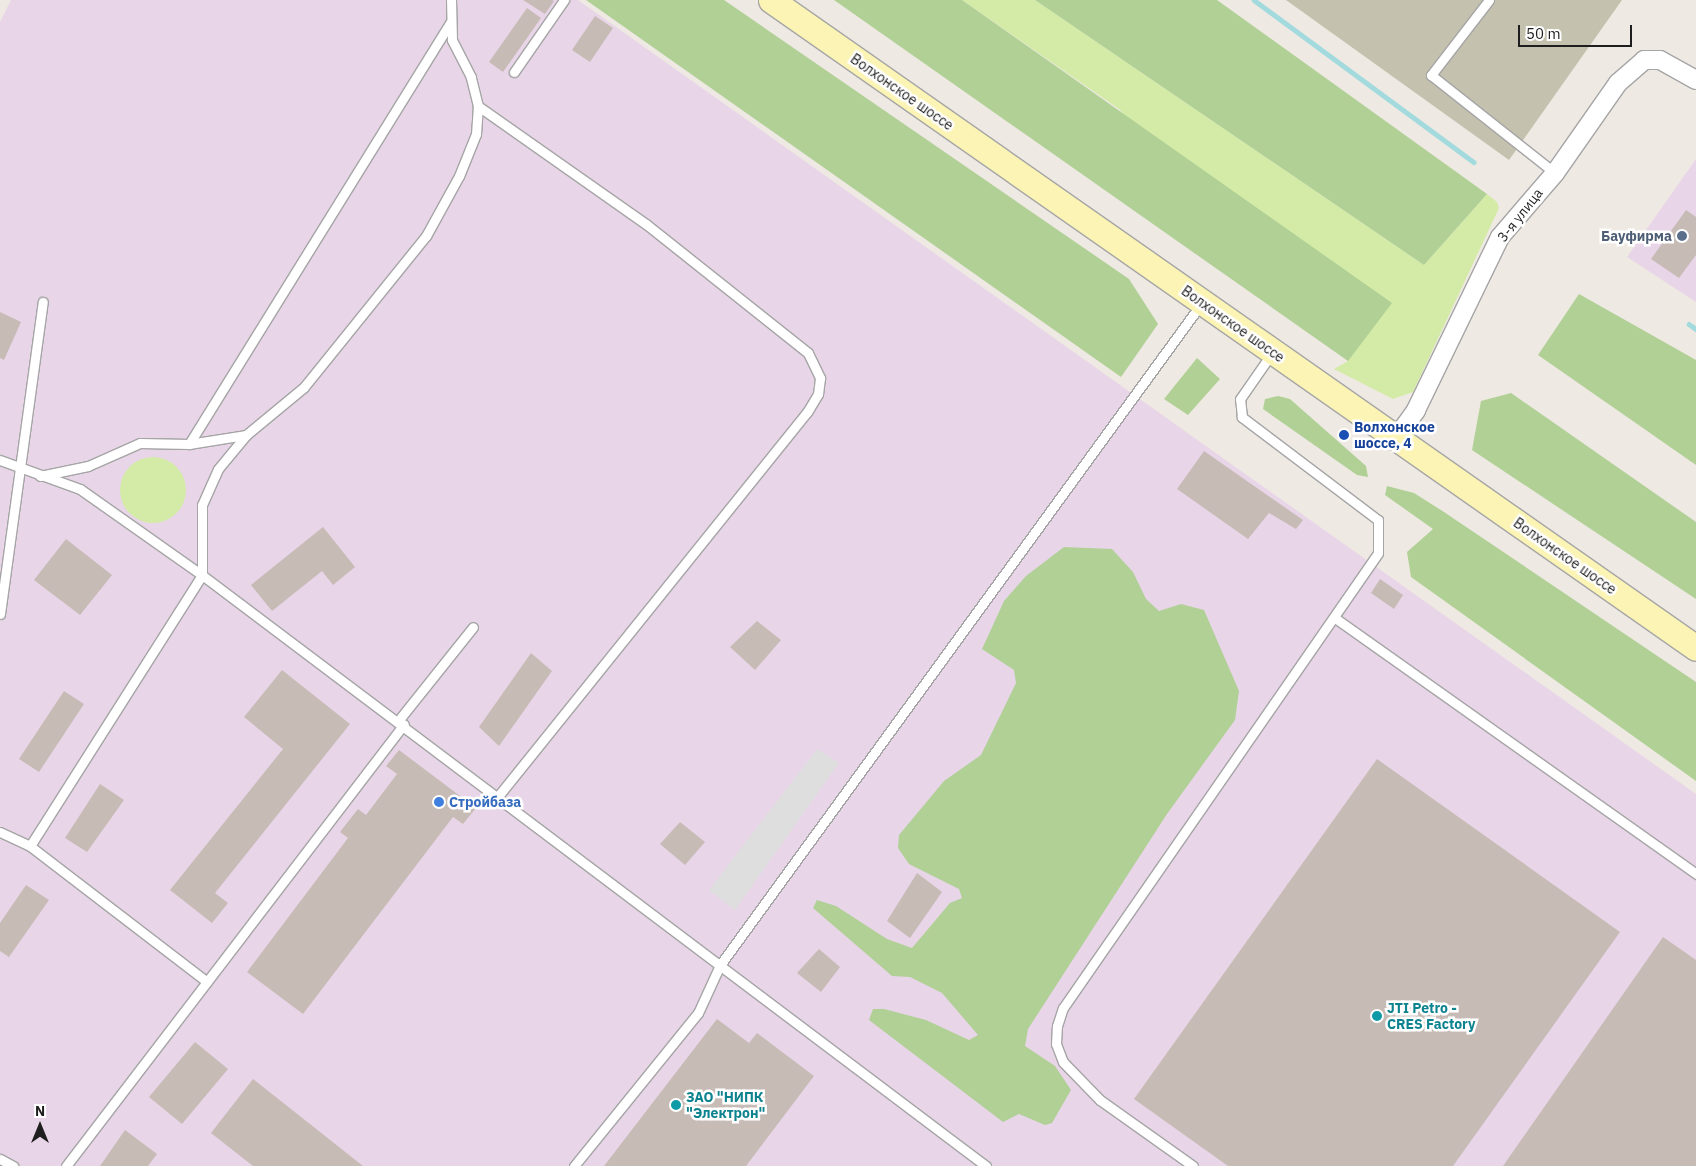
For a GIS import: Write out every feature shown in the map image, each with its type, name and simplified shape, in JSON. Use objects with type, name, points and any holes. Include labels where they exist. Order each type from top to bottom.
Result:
[{"type":"main road","name":"Волхонское шоссе","points":[[771,0],[1696,648]]},
{"type":"street","name":"3-я улица","points":[[1396,438],[1416,410],[1500,237],[1555,173],[1634,66],[1644,60],[1660,60],[1696,80]]},
{"type":"lane","points":[[30,846],[202,575],[202,505],[218,469],[246,435],[304,387],[426,236],[476,134],[478,106],[450,23],[451,0]]},
{"type":"lane","points":[[514,72],[564,0]]},
{"type":"lane","points":[[1489,0],[1430,75],[1555,173]]},
{"type":"lane","points":[[189,444],[450,23]]},
{"type":"lane","points":[[478,106],[700,267],[808,353],[820,378],[818,394],[807,412],[499,795]]},
{"type":"lane","points":[[0,614],[15,498],[23,470],[43,302]]},
{"type":"lane","points":[[574,1166],[698,1013],[720,965],[1202,302]]},
{"type":"lane","points":[[1193,1166],[1100,1100],[1063,1062],[1056,1044],[1057,1026],[1063,1008],[1335,618],[1378,553],[1378,520],[1242,417],[1240,399],[1273,352]]},
{"type":"lane","points":[[38,476],[88,466],[140,443],[189,444],[246,435]]},
{"type":"lane","points":[[0,460],[38,476],[80,489],[202,575],[499,795],[986,1166]]},
{"type":"lane","points":[[1335,618],[1696,874]]},
{"type":"lane","points":[[66,1166],[207,982],[473,627]]},
{"type":"lane","points":[[0,832],[30,846],[207,982]]},
{"type":"lane","points":[[0,1159],[13,1166]]},
{"type":"shaded area","points":[[11,0],[578,0],[1696,794],[1696,1166],[0,1166],[0,22]]},
{"type":"shaded area","points":[[1286,0],[1622,0],[1509,160]]},
{"type":"shaded area","points":[[1696,159],[1696,302],[1627,257]]},
{"type":"shaded area","points":[[817,749],[839,763],[735,910],[709,890]]},
{"type":"green space","points":[[586,0],[724,0],[1129,279],[1158,324],[1121,377]]},
{"type":"green space","points":[[834,0],[962,0],[1392,303],[1348,361]]},
{"type":"green space","points":[[962,0],[1035,0],[1424,265],[1487,194],[1497,202],[1499,208],[1413,392],[1393,399],[1334,369],[1348,361],[1119,109]]},
{"type":"green space","points":[[1035,0],[1217,0],[1487,194],[1424,265]]},
{"type":"green space","points":[[1579,294],[1696,360],[1696,465],[1538,355]]},
{"type":"green space","points":[[1197,358],[1220,379],[1188,415],[1164,399]]},
{"type":"green space","points":[[1511,393],[1696,522],[1696,599],[1472,450],[1481,401]]},
{"type":"green space","points":[[1278,396],[1290,399],[1366,466],[1368,477],[1357,475],[1263,409],[1265,399]]},
{"type":"green space","points":[[153,457],[166,460],[176,467],[183,477],[186,490],[183,503],[176,513],[166,520],[153,523],[140,520],[130,513],[123,503],[120,490],[123,477],[130,467],[140,460]]},
{"type":"green space","points":[[1387,486],[1414,493],[1444,512],[1696,682],[1696,781],[1411,577],[1407,552],[1433,529],[1385,495]]},
{"type":"green space","points":[[1064,547],[1112,549],[1133,572],[1146,599],[1159,611],[1181,604],[1204,610],[1239,691],[1235,720],[1167,814],[1028,1029],[1025,1046],[1055,1066],[1071,1090],[1052,1123],[1045,1125],[1019,1114],[1003,1122],[869,1020],[873,1009],[884,1009],[926,1020],[969,1040],[978,1035],[942,993],[910,977],[892,976],[813,908],[817,900],[836,906],[887,939],[912,948],[950,903],[962,898],[959,889],[909,864],[898,848],[899,835],[944,781],[981,755],[1016,683],[1014,670],[982,649],[1004,601],[1026,576]]},
{"type":"building","points":[[523,0],[552,0],[554,1],[545,14]]},
{"type":"building","points":[[527,8],[541,18],[503,72],[489,62]]},
{"type":"building","points":[[595,16],[613,28],[590,62],[572,50]]},
{"type":"building","name":"Бауфирма","points":[[1686,210],[1696,217],[1696,255],[1679,278],[1651,259]]},
{"type":"building","points":[[0,312],[21,322],[4,360],[0,358]]},
{"type":"building","points":[[1204,451],[1303,520],[1296,529],[1269,513],[1248,539],[1177,489]]},
{"type":"building","points":[[323,527],[355,567],[333,585],[322,571],[272,611],[251,585]]},
{"type":"building","points":[[66,539],[112,575],[80,615],[34,580]]},
{"type":"building","points":[[1380,579],[1403,595],[1394,609],[1371,593]]},
{"type":"building","points":[[757,621],[781,640],[755,670],[730,647]]},
{"type":"building","points":[[531,653],[552,671],[499,746],[479,727]]},
{"type":"building","points":[[282,670],[350,724],[215,893],[228,903],[212,923],[170,890],[283,749],[244,717]]},
{"type":"building","points":[[64,691],[84,704],[39,772],[19,759]]},
{"type":"building","points":[[399,750],[476,808],[463,824],[453,817],[303,1014],[247,972],[348,838],[340,832],[358,809],[366,815],[397,774],[386,766]]},
{"type":"building","name":"JTI Petro - CRES Factory","points":[[1377,759],[1620,932],[1453,1166],[1228,1166],[1134,1099]]},
{"type":"building","points":[[100,784],[124,800],[87,852],[65,838]]},
{"type":"building","points":[[680,822],[705,842],[685,865],[660,844]]},
{"type":"building","points":[[917,873],[942,892],[910,938],[887,921]]},
{"type":"building","points":[[26,885],[49,900],[9,957],[0,951],[0,923]]},
{"type":"building","points":[[1663,937],[1696,960],[1696,1166],[1503,1166]]},
{"type":"building","points":[[819,949],[840,967],[821,992],[797,973]]},
{"type":"building","points":[[717,1019],[749,1043],[757,1033],[814,1076],[746,1166],[604,1166]]},
{"type":"building","points":[[195,1042],[228,1069],[182,1124],[149,1097]]},
{"type":"building","points":[[253,1079],[363,1166],[253,1166],[211,1133]]},
{"type":"building","points":[[125,1130],[157,1154],[148,1166],[100,1166]]},
{"type":"waterway","points":[[1254,0],[1474,162]]},
{"type":"waterway","points":[[1689,324],[1696,329]]},
{"type":"place","name":"Бауфирма","points":[[1682,236]]},
{"type":"place","name":"Волхонское шоссе, 4","points":[[1344,435]]},
{"type":"place","name":"Стройбаза","points":[[439,802]]},
{"type":"place","name":"JTI Petro - CRES Factory","points":[[1377,1016]]},
{"type":"place","name":"ЗАО \"НИПК \"Электрон\"","points":[[676,1105]]}]
